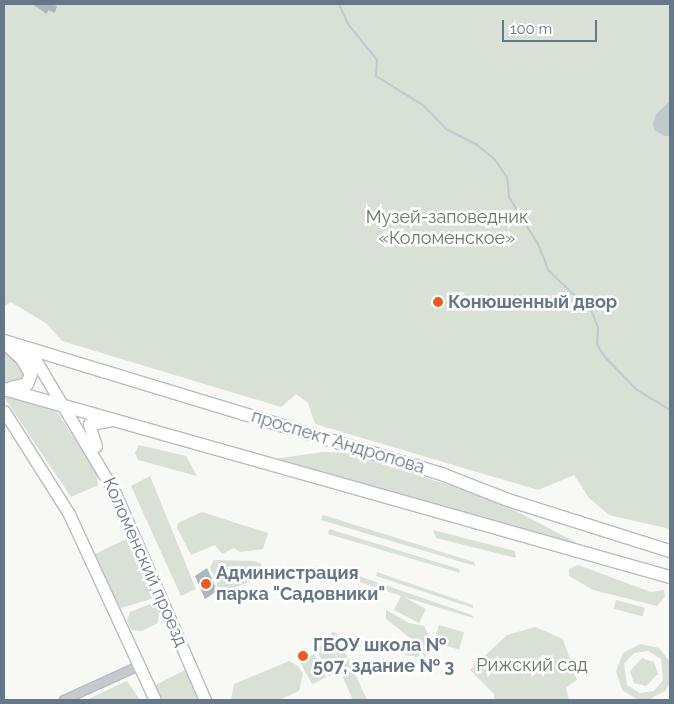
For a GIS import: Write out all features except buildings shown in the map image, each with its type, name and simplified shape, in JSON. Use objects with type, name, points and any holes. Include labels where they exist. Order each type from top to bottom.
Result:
[{"type":"main road","name":"проспект Андропова","points":[[4,341],[444,475],[508,500],[670,551]]},
{"type":"main road","points":[[4,341],[26,364],[31,377],[23,386],[4,389]]},
{"type":"main road","name":"Коломенский проезд","points":[[21,346],[36,360],[60,404],[106,475],[132,527],[205,700]]},
{"type":"main road","points":[[4,389],[670,577]]},
{"type":"main road","points":[[4,411],[69,514],[155,700]]},
{"type":"main road","points":[[106,475],[107,468],[89,424],[115,421]]},
{"type":"street","points":[[64,700],[139,666]]},
{"type":"green space","name":"Музей-заповедник «Коломенское»","points":[[4,4],[670,4],[670,529],[609,515],[589,498],[574,475],[538,490],[315,424],[308,403],[296,394],[281,407],[62,341],[47,324],[11,302],[4,306]]},
{"type":"green space","points":[[4,350],[24,367],[26,380],[4,382]]},
{"type":"green space","points":[[4,397],[53,406],[97,473],[98,485],[71,497]]},
{"type":"green space","points":[[139,445],[186,456],[197,476],[138,460],[135,453]]},
{"type":"green space","points":[[323,452],[348,453],[493,499],[579,544],[274,459]]},
{"type":"green space","points":[[150,476],[196,589],[181,596],[131,486]]},
{"type":"green space","points":[[202,512],[268,533],[263,549],[240,552],[234,548],[222,554],[215,545],[191,555],[177,528],[178,523]]},
{"type":"green space","points":[[323,515],[474,562],[475,566],[321,520]]},
{"type":"green space","points":[[329,529],[459,569],[460,573],[328,534]]},
{"type":"green space","points":[[433,530],[515,551],[516,558],[436,538]]},
{"type":"green space","points":[[128,538],[155,594],[151,599],[121,608],[117,607],[95,554]]},
{"type":"green space","points":[[214,560],[254,561],[262,564],[251,581],[221,593],[210,567]]},
{"type":"green space","points":[[578,565],[651,592],[664,590],[665,597],[657,606],[593,590],[569,576],[569,569]]},
{"type":"green space","points":[[377,572],[473,605],[473,608],[376,576]]},
{"type":"green space","points":[[353,574],[472,615],[473,618],[404,597],[426,609],[419,623],[394,610],[401,596],[351,579]]},
{"type":"green space","points":[[616,600],[645,608],[643,616],[614,609]]},
{"type":"green space","points":[[150,604],[159,609],[158,623],[142,631],[131,630],[127,620],[130,612]]},
{"type":"green space","points":[[386,610],[409,623],[424,626],[432,642],[425,658],[420,647],[419,657],[405,655],[407,640],[414,641],[386,619]]},
{"type":"green space","points":[[439,625],[464,632],[459,649],[434,642]]},
{"type":"green space","name":"Рижский сад","points":[[535,627],[563,639],[577,680],[566,688],[569,700],[494,700],[494,694],[470,670],[507,635]]},
{"type":"green space","points":[[332,632],[336,633],[367,700],[353,700],[340,671],[329,676],[316,648],[329,642],[342,668],[329,638]]},
{"type":"green space","points":[[640,644],[659,648],[670,662],[670,683],[665,691],[648,700],[638,700],[622,690],[616,671],[623,653]],"holes":[[[648,651],[661,659],[663,680],[654,691],[640,693],[627,685],[624,664],[634,653]]]},
{"type":"green space","points":[[314,654],[326,677],[312,684],[300,662]]},
{"type":"green space","points":[[642,658],[654,662],[658,674],[646,686],[634,683],[630,671]]},
{"type":"green space","points":[[289,661],[298,666],[303,674],[299,691],[279,700],[231,700],[234,684]]},
{"type":"green space","points":[[187,669],[200,700],[161,700],[154,686]]},
{"type":"green space","points":[[127,681],[140,700],[86,700]]},
{"type":"shaded area","points":[[670,101],[670,136],[665,136],[654,130],[653,123],[656,114]]},
{"type":"waterway","points":[[339,4],[348,24],[377,60],[376,76],[424,106],[446,129],[476,144],[495,160],[507,177],[509,197],[538,244],[549,271],[592,312],[598,328],[597,345],[605,357],[637,390],[670,410]]},
{"type":"place","name":"Конюшенный двор","points":[[438,302]]},
{"type":"place","name":"Администрация парка \"Садовники\"","points":[[206,584]]},
{"type":"place","name":"ГБОУ школа № 507, здание № 3","points":[[303,656]]}]
